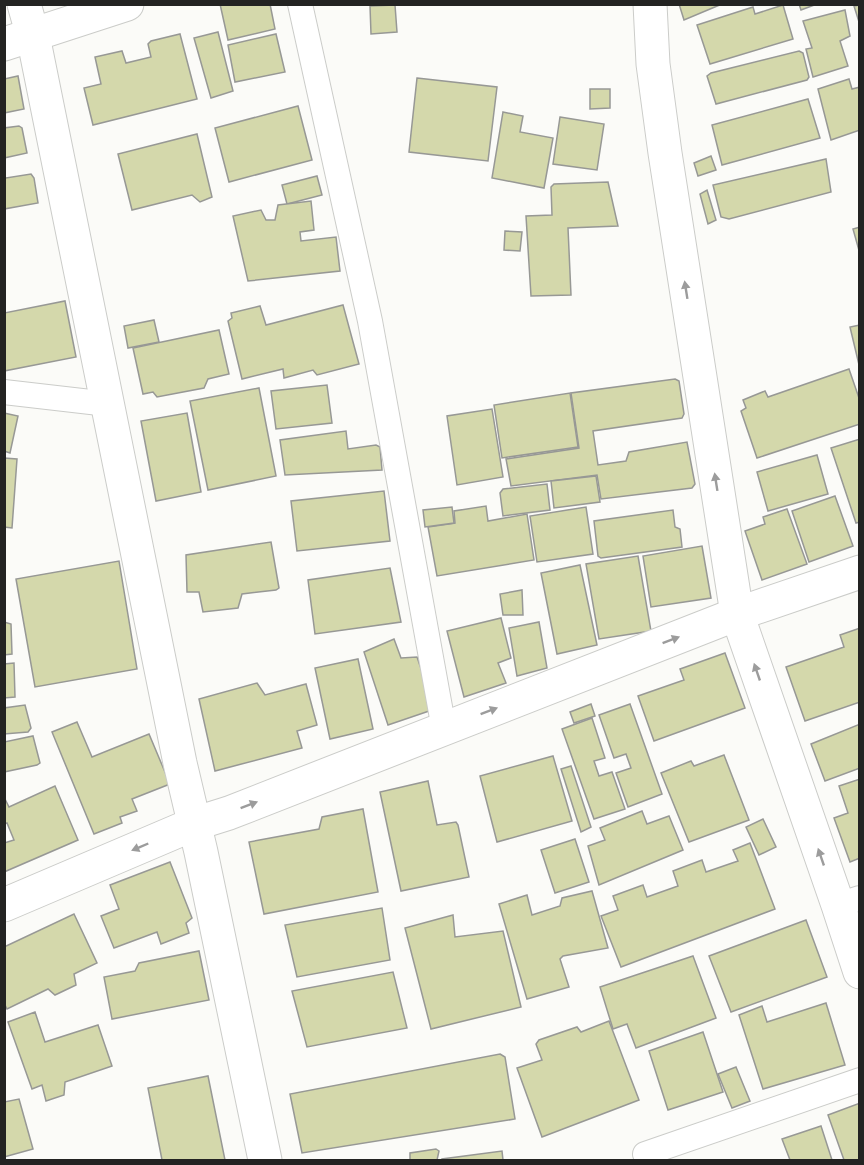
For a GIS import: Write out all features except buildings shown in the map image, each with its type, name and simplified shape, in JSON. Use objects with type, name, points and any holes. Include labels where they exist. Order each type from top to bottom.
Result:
[{"type":"street","points":[[24,4],[19,40],[108,404],[180,763],[265,1161]]},
{"type":"street","points":[[19,40],[127,4]]},
{"type":"street","points":[[650,4],[653,64],[665,153],[737,614],[849,901],[860,972]]},
{"type":"street","points":[[4,905],[194,824],[229,813],[737,614],[860,572]]},
{"type":"lane","points":[[300,4],[370,321],[444,729]]},
{"type":"lane","points":[[4,392],[108,404]]},
{"type":"lane","points":[[647,1161],[645,1154],[860,1080]]}]
